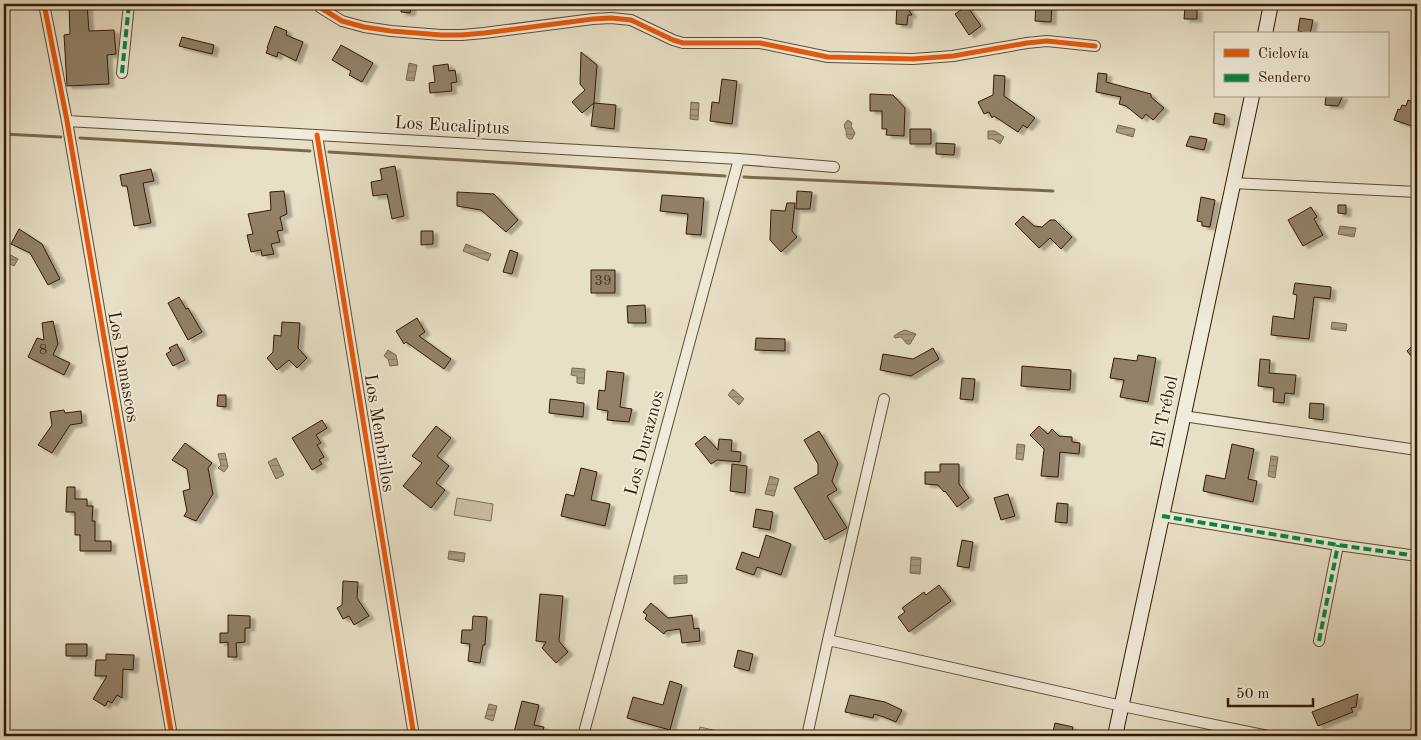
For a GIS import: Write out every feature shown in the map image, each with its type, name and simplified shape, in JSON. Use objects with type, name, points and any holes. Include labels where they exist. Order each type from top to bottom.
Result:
[{"type":"main road","points":[[1265,32],[1271,4]]},
{"type":"main road","name":"El Trébol","points":[[1115,736],[1252,98]]},
{"type":"street","name":"Los Damascos","points":[[44,4],[67,121],[172,736]]},
{"type":"street","points":[[122,73],[129,4]]},
{"type":"street","points":[[317,4],[332,15],[353,24],[419,34],[462,35],[593,18],[611,18],[630,20],[683,43],[760,43],[828,58],[928,59],[1047,41],[1095,46]]},
{"type":"street","name":"Los Eucaliptus","points":[[67,121],[739,159],[834,167]]},
{"type":"street","name":"Los Membrillos","points":[[317,135],[414,736]]},
{"type":"street","name":"Los Duraznos","points":[[583,736],[739,159]]},
{"type":"street","points":[[1233,183],[1417,192]]},
{"type":"street","points":[[807,736],[884,399]]},
{"type":"street","points":[[1183,416],[1417,450]]},
{"type":"street","points":[[1162,516],[1417,556]]},
{"type":"street","points":[[1319,641],[1338,545]]},
{"type":"street","points":[[828,640],[1122,706],[1267,736]]},
{"type":"shaded area","points":[[409,63],[417,65],[414,81],[406,80]]},
{"type":"shaded area","points":[[691,102],[699,103],[698,120],[690,119]]},
{"type":"shaded area","points":[[848,120],[852,123],[851,126],[855,133],[852,139],[847,137],[844,125]]},
{"type":"shaded area","points":[[1118,125],[1135,129],[1133,137],[1116,132]]},
{"type":"shaded area","points":[[988,131],[995,131],[1004,137],[1000,144],[993,139],[988,139]]},
{"type":"shaded area","points":[[1340,226],[1356,228],[1354,237],[1338,234]]},
{"type":"shaded area","points":[[466,244],[491,254],[488,261],[463,251]]},
{"type":"shaded area","points":[[7,253],[18,259],[14,266],[4,261]]},
{"type":"shaded area","points":[[1332,322],[1347,324],[1346,331],[1331,329]]},
{"type":"shaded area","points":[[905,330],[916,334],[910,344],[907,344],[901,337],[895,338],[894,336]]},
{"type":"shaded area","points":[[388,350],[396,355],[398,365],[390,366],[388,359],[384,356]]},
{"type":"shaded area","points":[[572,368],[585,369],[584,384],[577,383],[577,376],[571,375]]},
{"type":"shaded area","points":[[733,389],[744,399],[739,405],[728,395]]},
{"type":"shaded area","points":[[1017,444],[1025,445],[1023,460],[1016,459]]},
{"type":"shaded area","points":[[225,453],[228,467],[224,472],[218,468],[221,465],[218,454]]},
{"type":"shaded area","points":[[1271,456],[1278,457],[1275,478],[1268,476]]},
{"type":"shaded area","points":[[276,458],[284,475],[276,479],[268,462]]},
{"type":"shaded area","points":[[770,476],[779,479],[774,496],[765,494]]},
{"type":"shaded area","points":[[457,498],[493,504],[491,521],[454,515]]},
{"type":"shaded area","points":[[449,551],[465,553],[464,562],[448,559]]},
{"type":"shaded area","points":[[911,557],[921,558],[920,574],[910,573]]},
{"type":"shaded area","points":[[687,575],[687,583],[674,584],[674,576]]},
{"type":"shaded area","points":[[489,704],[497,706],[493,721],[485,718]]},
{"type":"shaded area","points":[[700,727],[738,736],[698,736]]},
{"type":"building","points":[[69,4],[87,4],[89,31],[114,30],[116,54],[107,55],[109,84],[67,86],[64,35],[70,34]]},
{"type":"building","points":[[402,4],[412,4],[410,13],[401,12]]},
{"type":"building","points":[[897,4],[905,4],[912,15],[908,15],[907,25],[896,24]]},
{"type":"building","points":[[1036,4],[1052,4],[1051,22],[1035,21]]},
{"type":"building","points":[[967,6],[981,26],[969,35],[955,14]]},
{"type":"building","points":[[1185,8],[1197,9],[1197,19],[1184,19]]},
{"type":"building","points":[[1300,18],[1313,20],[1310,32],[1298,31]]},
{"type":"building","points":[[275,26],[287,31],[286,35],[303,42],[296,61],[278,52],[277,57],[266,53]]},
{"type":"building","points":[[182,37],[214,45],[212,54],[179,46]]},
{"type":"building","points":[[341,45],[373,63],[362,82],[349,75],[351,71],[332,60]]},
{"type":"building","points":[[581,52],[597,65],[594,103],[582,113],[572,102],[585,90],[580,84]]},
{"type":"building","points":[[448,64],[449,71],[455,70],[457,82],[451,83],[452,91],[430,93],[429,83],[435,82],[433,66]]},
{"type":"building","points":[[1098,73],[1107,74],[1106,82],[1151,94],[1151,97],[1164,108],[1153,120],[1146,114],[1142,119],[1126,106],[1119,104],[1121,97],[1096,92]]},
{"type":"building","points":[[994,75],[1005,76],[1004,96],[1035,118],[1027,128],[1023,125],[1018,132],[994,116],[992,118],[989,112],[984,114],[978,102],[993,95]]},
{"type":"building","points":[[722,79],[737,81],[732,124],[710,121],[712,102],[719,103]]},
{"type":"building","points":[[870,94],[893,95],[905,108],[904,136],[886,135],[887,129],[882,129],[882,111],[870,111]]},
{"type":"building","points":[[1326,98],[1342,98],[1338,106],[1325,105]]},
{"type":"building","points":[[1408,100],[1417,103],[1417,122],[1413,121],[1412,126],[1394,120],[1398,109],[1400,110],[1402,105],[1406,106]]},
{"type":"building","points":[[594,103],[616,105],[614,129],[591,126]]},
{"type":"building","points":[[1215,113],[1225,115],[1224,125],[1213,123]]},
{"type":"building","points":[[910,129],[931,129],[931,144],[910,144]]},
{"type":"building","points":[[1190,136],[1207,139],[1204,150],[1186,146]]},
{"type":"building","points":[[936,143],[955,144],[954,155],[936,154]]},
{"type":"building","points":[[395,166],[404,216],[392,219],[387,194],[373,196],[371,182],[382,180],[380,169]]},
{"type":"building","points":[[151,169],[154,181],[143,183],[151,223],[134,226],[127,186],[122,186],[120,175]]},
{"type":"building","points":[[284,191],[287,214],[280,217],[283,230],[277,231],[280,242],[271,244],[274,254],[262,256],[261,250],[251,252],[247,235],[253,234],[248,214],[271,210],[270,192]]},
{"type":"building","points":[[797,191],[812,192],[810,209],[796,209]]},
{"type":"building","points":[[457,192],[494,194],[518,220],[506,232],[481,210],[457,206]]},
{"type":"building","points":[[662,195],[704,198],[701,235],[686,234],[688,214],[660,211]]},
{"type":"building","points":[[1201,197],[1215,200],[1210,227],[1202,226],[1202,222],[1197,221]]},
{"type":"building","points":[[787,203],[795,203],[792,231],[797,237],[781,252],[770,240],[771,210],[785,211]]},
{"type":"building","points":[[1338,205],[1346,205],[1346,214],[1338,213]]},
{"type":"building","points":[[1311,207],[1317,217],[1314,219],[1323,235],[1303,246],[1288,220]]},
{"type":"building","points":[[1023,216],[1034,226],[1042,227],[1050,220],[1055,220],[1072,237],[1061,249],[1050,238],[1039,248],[1015,224]]},
{"type":"building","points":[[19,229],[42,244],[60,279],[48,285],[30,253],[11,244]]},
{"type":"building","points":[[421,231],[433,231],[433,244],[421,245]]},
{"type":"building","points":[[510,250],[518,253],[512,274],[503,272]]},
{"type":"building","points":[[591,270],[615,270],[615,293],[591,293]]},
{"type":"building","points":[[1295,283],[1331,287],[1330,299],[1314,297],[1309,339],[1271,335],[1273,316],[1294,319],[1297,295],[1293,294]]},
{"type":"building","points":[[179,297],[202,332],[188,340],[168,303]]},
{"type":"building","points":[[645,305],[646,323],[628,323],[627,306]]},
{"type":"building","points":[[417,318],[425,332],[419,336],[451,359],[444,369],[406,342],[404,344],[396,331]]},
{"type":"building","points":[[53,321],[58,344],[53,355],[70,363],[64,375],[28,357],[37,338],[44,340],[42,323]]},
{"type":"building","points":[[282,322],[300,323],[298,348],[307,358],[297,368],[289,360],[277,370],[267,358],[273,352],[274,335],[281,336]]},
{"type":"building","points":[[756,338],[785,339],[785,351],[755,350]]},
{"type":"building","points":[[1417,341],[1417,363],[1407,351]]},
{"type":"building","points":[[177,344],[185,360],[173,366],[166,354],[171,351],[169,348]]},
{"type":"building","points":[[933,348],[939,359],[911,376],[880,370],[883,354],[913,359]]},
{"type":"building","points":[[1138,355],[1156,358],[1148,402],[1120,397],[1124,380],[1110,378],[1114,358],[1137,361]]},
{"type":"building","points":[[1260,359],[1270,360],[1269,373],[1296,375],[1294,394],[1285,393],[1284,403],[1273,402],[1274,388],[1258,386]]},
{"type":"building","points":[[1022,366],[1071,370],[1070,390],[1021,386]]},
{"type":"building","points":[[607,371],[624,373],[620,407],[632,409],[629,422],[607,420],[608,411],[597,409],[599,390],[605,391]]},
{"type":"building","points":[[962,378],[975,379],[973,400],[960,399]]},
{"type":"building","points":[[218,395],[226,395],[226,407],[217,406]]},
{"type":"building","points":[[550,399],[584,403],[583,417],[549,413]]},
{"type":"building","points":[[1310,403],[1324,404],[1323,420],[1309,418]]},
{"type":"building","points":[[64,410],[65,413],[81,411],[82,423],[70,425],[52,453],[38,445],[52,425],[50,412]]},
{"type":"building","points":[[322,420],[327,428],[316,435],[321,443],[317,445],[324,457],[319,460],[322,464],[312,470],[292,438]]},
{"type":"building","points":[[436,426],[451,438],[437,456],[449,466],[436,483],[445,490],[431,508],[403,486],[422,463],[412,456]]},
{"type":"building","points":[[1039,426],[1048,434],[1052,429],[1059,436],[1072,437],[1072,442],[1080,443],[1079,454],[1060,452],[1058,477],[1041,476],[1044,449],[1030,435]]},
{"type":"building","points":[[819,431],[838,463],[832,481],[837,490],[827,496],[847,528],[825,540],[794,488],[818,474],[818,464],[804,440]]},
{"type":"building","points":[[705,436],[718,450],[719,439],[732,440],[731,451],[741,452],[740,462],[717,460],[711,464],[695,444]]},
{"type":"building","points":[[185,443],[212,463],[208,468],[213,494],[196,521],[184,516],[187,511],[183,491],[190,489],[187,469],[172,460]]},
{"type":"building","points":[[1232,444],[1254,449],[1248,479],[1257,481],[1253,502],[1203,491],[1206,475],[1225,479]]},
{"type":"building","points":[[732,464],[747,466],[745,493],[730,491]]},
{"type":"building","points":[[940,464],[959,464],[959,484],[969,498],[957,507],[938,485],[925,484],[925,472],[940,472]]},
{"type":"building","points":[[581,468],[597,472],[591,500],[610,504],[605,526],[561,516],[566,494],[574,496]]},
{"type":"building","points":[[67,487],[75,487],[75,499],[87,499],[87,506],[93,506],[92,521],[95,521],[95,541],[111,541],[111,551],[80,551],[80,535],[75,535],[75,512],[66,512]]},
{"type":"building","points":[[1008,494],[1015,516],[1001,520],[994,498]]},
{"type":"building","points":[[1057,503],[1068,504],[1067,523],[1055,522]]},
{"type":"building","points":[[756,509],[773,512],[770,530],[753,527]]},
{"type":"building","points":[[766,535],[791,544],[781,575],[757,567],[754,575],[736,569],[742,552],[759,558]]},
{"type":"building","points":[[962,540],[973,542],[969,568],[957,566]]},
{"type":"building","points":[[343,581],[358,582],[357,598],[369,616],[354,625],[349,616],[343,619],[337,608],[342,605]]},
{"type":"building","points":[[939,585],[951,601],[909,632],[898,617],[905,612],[902,608],[924,592],[926,595]]},
{"type":"building","points":[[540,594],[563,596],[559,641],[568,652],[556,663],[542,648],[546,642],[536,641]]},
{"type":"building","points":[[651,603],[668,618],[692,615],[694,629],[699,628],[700,641],[682,643],[680,629],[666,631],[664,634],[645,619],[647,615],[643,612]]},
{"type":"building","points":[[228,615],[250,616],[250,628],[245,628],[245,642],[236,643],[237,657],[228,657],[228,642],[220,643],[220,633],[228,633]]},
{"type":"building","points":[[473,616],[487,617],[485,645],[483,645],[480,663],[468,661],[470,644],[461,643],[462,630],[472,630]]},
{"type":"building","points":[[66,644],[87,644],[87,656],[66,656]]},
{"type":"building","points":[[738,650],[753,654],[749,671],[734,667]]},
{"type":"building","points":[[106,654],[134,655],[133,670],[123,669],[122,698],[117,695],[112,703],[108,701],[105,706],[93,699],[107,676],[95,676],[96,660],[106,660]]},
{"type":"building","points":[[670,681],[682,685],[670,730],[627,718],[633,697],[663,705]]},
{"type":"building","points":[[1358,694],[1356,707],[1351,708],[1353,712],[1318,726],[1312,712]]},
{"type":"building","points":[[850,695],[885,702],[902,710],[896,722],[874,714],[873,718],[845,712]]},
{"type":"building","points":[[522,701],[539,705],[534,725],[544,727],[542,736],[513,736]]},
{"type":"building","points":[[1055,723],[1073,727],[1071,736],[1052,736]]},
{"type":"waterway","points":[[4,134],[61,137]]},
{"type":"waterway","points":[[80,138],[310,151]]},
{"type":"waterway","points":[[329,152],[725,176]]},
{"type":"waterway","points":[[744,177],[1053,191]]},
{"type":"marked path","points":[[122,73],[129,4]]},
{"type":"marked path","points":[[1162,516],[1417,556]]},
{"type":"marked path","points":[[1319,641],[1338,545]]},
{"type":"cycle path","points":[[44,4],[67,121],[172,736]]},
{"type":"cycle path","points":[[317,4],[342,21],[391,31],[462,35],[611,18],[631,20],[683,43],[760,43],[828,57],[913,59],[953,56],[1047,41],[1095,46]]},
{"type":"cycle path","points":[[317,135],[414,736]]}]
